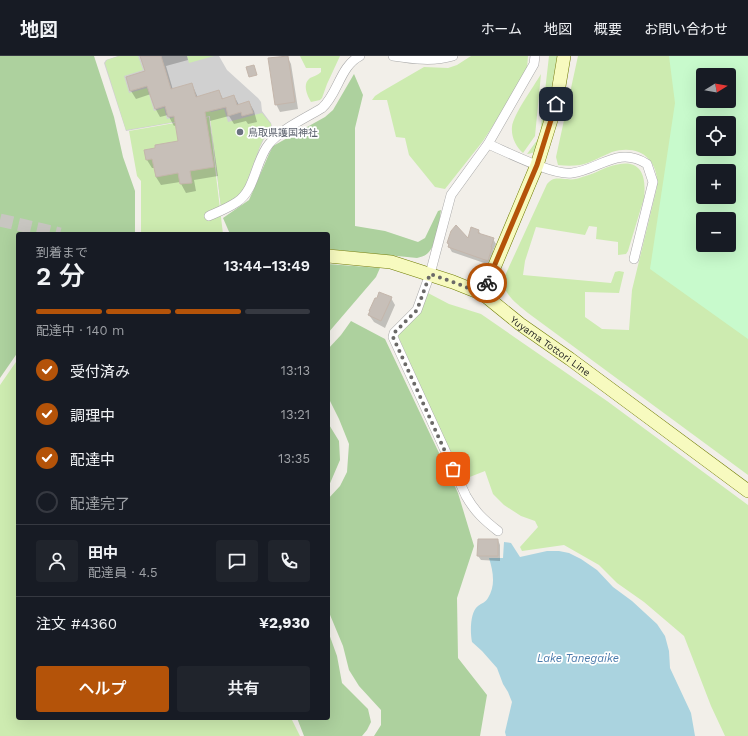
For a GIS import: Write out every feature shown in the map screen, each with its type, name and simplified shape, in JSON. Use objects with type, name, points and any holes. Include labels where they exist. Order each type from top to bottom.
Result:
[{"type":"main road","points":[[483,294],[537,165],[556,104],[564,56]]},
{"type":"main road","name":"Yuyama Tottori Line","points":[[330,256],[391,262],[430,274],[483,294],[520,324],[570,359],[748,491]]},
{"type":"street","points":[[209,216],[238,202],[248,189],[265,149],[270,142],[285,130],[328,103],[348,66],[353,59],[360,56]]},
{"type":"street","points":[[393,56],[422,60],[437,60],[453,56]]},
{"type":"street","points":[[498,531],[482,518],[473,508],[466,496],[393,337],[394,333],[417,310],[430,274],[451,195],[488,144],[534,64],[535,56]]},
{"type":"street","points":[[488,144],[537,165],[563,174],[577,172],[606,161],[625,157],[635,158],[647,164],[653,182],[634,259]]},
{"type":"shaded area","name":"鳥取県護国神社","points":[[118,56],[219,56],[227,70],[261,102],[262,111],[271,123],[272,127],[267,133],[260,147],[249,182],[221,208],[210,116],[126,131],[104,63],[106,60]]},
{"type":"green space","points":[[0,56],[94,56],[114,117],[123,157],[135,191],[135,232],[16,232],[16,355],[0,378]]},
{"type":"green space","points":[[119,56],[138,56],[143,70],[124,76],[129,93],[147,88],[154,111],[164,108],[167,119],[209,109],[211,112],[224,109],[228,122],[262,113],[271,124],[271,128],[266,133],[260,146],[244,189],[235,199],[221,207],[210,116],[126,130],[105,63],[107,60]]},
{"type":"green space","points":[[187,56],[214,56],[189,63]]},
{"type":"green space","points":[[300,56],[340,56],[320,100],[311,102],[307,93],[306,83],[310,78],[321,72],[321,68],[306,68]]},
{"type":"green space","points":[[471,56],[528,56],[527,68],[523,79],[483,141],[445,189],[435,187],[409,155],[405,138],[396,137],[387,100],[372,100],[381,92],[424,67],[448,68],[457,65]]},
{"type":"green space","points":[[549,56],[557,56],[542,140],[537,150],[533,153],[527,154],[540,135]]},
{"type":"green space","points":[[578,56],[686,56],[696,95],[696,108],[699,108],[701,116],[696,116],[696,156],[725,156],[729,164],[696,164],[696,204],[736,204],[736,180],[748,206],[748,475],[528,313],[508,294],[503,280],[547,184],[556,178],[579,178],[607,167],[621,164],[635,165],[642,174],[645,189],[644,198],[626,254],[618,255],[618,242],[596,239],[597,227],[589,226],[585,235],[536,227],[525,261],[523,275],[611,283],[615,272],[624,272],[619,293],[585,292],[585,317],[602,329],[629,330],[632,290],[657,187],[655,169],[645,156],[639,152],[631,150],[612,152],[584,164],[569,166],[558,165],[556,157]]},
{"type":"green space","points":[[669,56],[748,56],[748,339],[650,269],[675,103]]},
{"type":"green space","points":[[354,74],[363,95],[355,128],[355,226],[385,231],[418,242],[425,238],[438,211],[441,210],[438,233],[434,244],[426,255],[417,258],[330,249],[330,232],[229,232],[223,218],[249,200],[273,146],[325,117],[333,110]]},
{"type":"green space","points":[[541,74],[535,136],[523,153],[514,142],[512,134],[513,122]]},
{"type":"green space","points":[[209,117],[223,232],[141,232],[141,181],[137,176],[129,131]]},
{"type":"green space","points":[[330,264],[380,268],[376,277],[330,331]]},
{"type":"green space","points":[[428,293],[449,304],[481,314],[607,401],[748,505],[748,736],[725,736],[711,706],[684,636],[644,602],[617,583],[599,565],[564,545],[522,551],[520,547],[538,527],[535,521],[521,516],[504,505],[493,494],[485,471],[462,480],[397,334],[422,306]]},
{"type":"green space","points":[[351,321],[385,339],[458,493],[474,546],[457,598],[458,658],[487,695],[480,736],[374,736],[381,725],[381,710],[359,686],[349,670],[343,646],[330,615],[330,497],[340,486],[347,472],[349,444],[330,401],[330,347]]},
{"type":"green space","points":[[16,362],[16,720],[292,720],[300,736],[0,736],[0,385]]},
{"type":"green space","points":[[330,426],[339,441],[340,460],[330,483]]},
{"type":"green space","points":[[330,637],[337,656],[342,683],[368,709],[371,722],[362,736],[304,736],[298,720],[330,720]]},
{"type":"water","name":"Lake Tanegaike","points":[[504,542],[511,543],[520,557],[547,551],[559,551],[569,553],[581,559],[597,570],[613,587],[632,601],[657,624],[665,636],[669,651],[670,668],[691,713],[695,736],[506,736],[505,732],[512,702],[497,668],[472,642],[471,633],[472,617],[475,609],[487,599],[491,593],[493,573],[489,558],[503,558]]},
{"type":"building","points":[[140,56],[161,56],[171,89],[192,83],[196,97],[219,90],[222,99],[234,95],[237,105],[249,101],[253,113],[242,116],[241,112],[228,116],[226,107],[205,112],[214,167],[190,171],[192,183],[180,184],[178,173],[156,177],[152,159],[146,160],[144,150],[155,148],[155,145],[178,141],[174,116],[168,117],[165,106],[155,109],[147,86],[130,91],[126,77],[145,71]]},
{"type":"building","points":[[288,56],[295,102],[275,105],[268,58]]},
{"type":"building","points":[[254,65],[257,75],[249,77],[246,67]]},
{"type":"building","points":[[456,225],[468,238],[471,227],[479,230],[478,233],[494,238],[488,261],[448,247],[449,244],[447,243],[451,231]]},
{"type":"building","points":[[379,292],[392,297],[381,321],[368,315]]},
{"type":"building","points":[[478,539],[498,539],[498,556],[477,556]]},
{"type":"tunnel","points":[[0,220],[51,232]]},
{"type":"way so far","points":[[453,469],[397,349],[393,337],[394,333],[417,310],[430,274],[483,294],[487,283]]},
{"type":"place","name":"鳥取県護国神社","points":[[240,132]]},
{"type":"route","points":[[487,283],[537,165],[556,104]]}]
